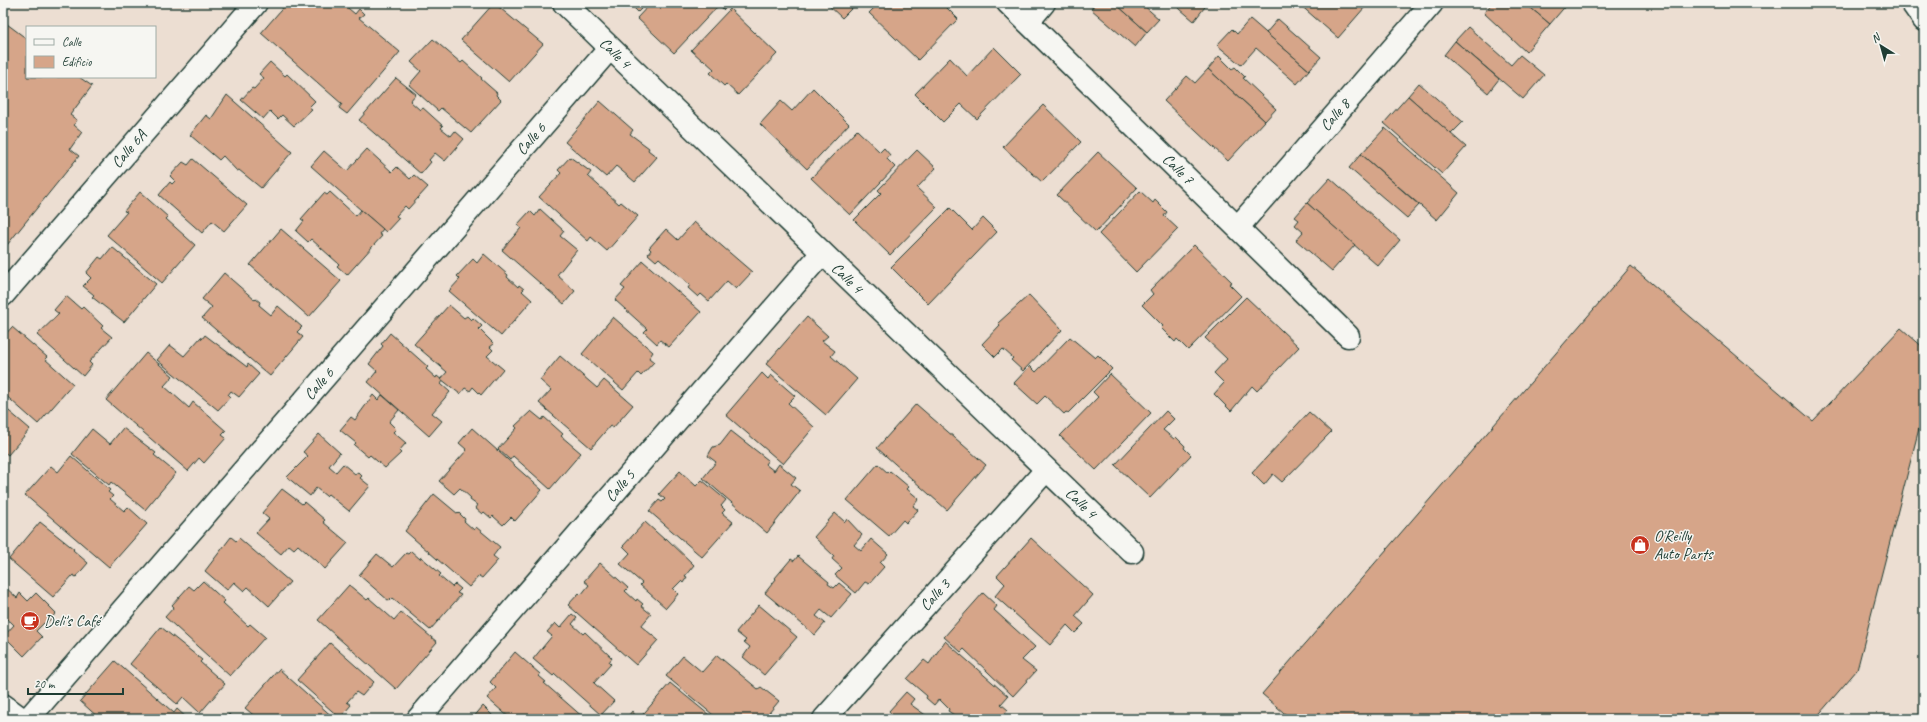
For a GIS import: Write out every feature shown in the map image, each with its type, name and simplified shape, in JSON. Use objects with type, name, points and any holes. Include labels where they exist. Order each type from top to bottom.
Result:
[{"type":"street","name":"Calle 6A","points":[[3,296],[256,3]]},
{"type":"street","name":"Calle 4","points":[[564,3],[1132,552]]},
{"type":"street","name":"Calle 7","points":[[1008,3],[1348,336]]},
{"type":"street","points":[[1028,22],[1044,3]]},
{"type":"street","name":"Calle 8","points":[[1238,228],[1432,3]]},
{"type":"street","points":[[1912,3],[1924,20]]},
{"type":"street","name":"Calle 6","points":[[28,719],[610,48]]},
{"type":"street","name":"Calle 5","points":[[418,719],[822,254]]},
{"type":"street","name":"Calle 3","points":[[824,719],[1046,470]]},
{"type":"street","points":[[3,705],[22,719]]},
{"type":"building","points":[[287,3],[342,3],[355,14],[359,9],[364,14],[359,18],[400,52],[347,114],[339,108],[342,104],[261,33]]},
{"type":"building","points":[[494,3],[543,44],[509,82],[461,40]]},
{"type":"building","points":[[629,3],[647,3],[638,12]]},
{"type":"building","points":[[651,3],[731,3],[724,10],[719,5],[674,53],[637,18]]},
{"type":"building","points":[[826,3],[857,3],[842,18]]},
{"type":"building","points":[[879,3],[942,3],[958,19],[918,60],[869,13]]},
{"type":"building","points":[[1096,3],[1115,3],[1147,32],[1135,47],[1091,9]]},
{"type":"building","points":[[1115,3],[1141,3],[1159,19],[1147,32]]},
{"type":"building","points":[[1173,3],[1208,3],[1194,21]]},
{"type":"building","points":[[1298,3],[1360,3],[1365,7],[1338,38]]},
{"type":"building","points":[[1360,3],[1368,3],[1365,7]]},
{"type":"building","points":[[1492,3],[1525,3],[1550,24],[1526,52],[1484,13]]},
{"type":"building","points":[[1525,3],[1568,3],[1550,24]]},
{"type":"building","points":[[730,9],[777,54],[738,95],[726,84],[724,86],[710,73],[714,69],[691,50]]},
{"type":"building","points":[[1250,19],[1309,70],[1297,84],[1256,48],[1241,65],[1217,45],[1232,29],[1237,34]]},
{"type":"building","points":[[1278,19],[1321,57],[1309,70],[1266,33]]},
{"type":"building","points":[[3,21],[26,38],[26,78],[80,78],[92,86],[70,115],[77,120],[74,125],[82,132],[70,149],[79,156],[3,250]]},
{"type":"building","points":[[1468,27],[1511,65],[1520,55],[1544,75],[1523,99],[1455,41]]},
{"type":"building","points":[[433,39],[461,63],[463,61],[482,78],[481,79],[497,93],[496,95],[501,100],[471,133],[441,108],[438,111],[409,85],[421,71],[411,62]]},
{"type":"building","points":[[1455,41],[1499,79],[1488,93],[1444,55]]},
{"type":"building","points":[[994,47],[1021,74],[977,119],[961,104],[943,122],[915,94],[950,58],[967,76]]},
{"type":"building","points":[[1219,56],[1232,69],[1235,67],[1245,77],[1243,78],[1276,109],[1265,121],[1208,69]]},
{"type":"building","points":[[270,62],[285,76],[287,74],[315,101],[309,107],[312,109],[294,126],[282,115],[278,119],[270,111],[263,119],[241,100],[264,78],[259,74]]},
{"type":"building","points":[[1208,69],[1265,121],[1228,161],[1164,101],[1187,76],[1195,83]]},
{"type":"building","points":[[396,78],[416,94],[410,101],[420,110],[422,107],[443,126],[441,128],[451,136],[455,131],[464,139],[445,161],[435,153],[429,160],[431,162],[421,174],[359,120]]},
{"type":"building","points":[[1419,83],[1463,122],[1451,134],[1408,96]]},
{"type":"building","points":[[813,88],[849,124],[807,169],[760,124],[781,101],[792,111]]},
{"type":"building","points":[[227,95],[292,152],[261,188],[239,170],[237,171],[223,156],[219,160],[190,135],[206,115],[211,119]]},
{"type":"building","points":[[1408,96],[1466,147],[1442,174],[1384,123]]},
{"type":"building","points":[[600,101],[633,130],[630,134],[649,148],[648,150],[657,157],[635,182],[616,166],[606,177],[565,142]]},
{"type":"building","points":[[1043,105],[1081,142],[1042,182],[1003,147]]},
{"type":"building","points":[[1385,128],[1459,193],[1437,220],[1361,154]]},
{"type":"building","points":[[857,130],[880,152],[884,148],[890,155],[887,159],[895,167],[850,215],[811,178]]},
{"type":"building","points":[[367,149],[392,172],[397,167],[410,179],[414,175],[428,187],[408,209],[405,206],[396,216],[399,218],[386,232],[311,166],[324,151],[347,171]]},
{"type":"building","points":[[917,150],[936,168],[917,188],[937,207],[890,255],[854,220],[881,193],[878,190]]},
{"type":"building","points":[[1098,152],[1137,188],[1096,232],[1057,195]]},
{"type":"building","points":[[1361,154],[1419,205],[1407,218],[1349,168]]},
{"type":"building","points":[[570,157],[591,172],[588,176],[619,204],[621,202],[638,216],[607,251],[591,237],[588,241],[539,197],[561,173],[558,170]]},
{"type":"building","points":[[193,159],[247,205],[224,231],[212,221],[202,233],[159,195],[170,182],[172,184],[175,181],[170,176],[183,162],[188,165]]},
{"type":"building","points":[[1330,178],[1400,240],[1378,266],[1307,203]]},
{"type":"building","points":[[1140,191],[1153,203],[1155,200],[1167,212],[1164,216],[1178,229],[1136,272],[1099,234]]},
{"type":"building","points":[[140,192],[168,217],[166,219],[195,245],[162,283],[107,235],[127,212],[124,211]]},
{"type":"building","points":[[330,192],[356,216],[361,210],[383,229],[379,234],[382,236],[347,275],[337,266],[339,264],[311,239],[308,242],[296,231],[304,221],[301,219],[324,193],[327,195]]},
{"type":"building","points":[[1307,203],[1355,245],[1332,271],[1296,240],[1303,232],[1295,225],[1299,220],[1295,217]]},
{"type":"building","points":[[950,208],[972,230],[983,218],[997,232],[928,304],[891,267]]},
{"type":"building","points":[[540,209],[564,231],[560,236],[577,250],[557,275],[575,291],[564,304],[502,250],[521,228],[517,225],[530,211],[535,216]]},
{"type":"building","points":[[694,222],[752,272],[736,289],[727,281],[709,301],[701,294],[698,297],[688,288],[690,285],[659,258],[656,261],[648,254],[651,250],[649,248],[666,229],[678,240]]},
{"type":"building","points":[[281,229],[341,281],[309,317],[250,265]]},
{"type":"building","points":[[1194,245],[1232,282],[1229,284],[1241,296],[1188,350],[1177,339],[1175,342],[1161,328],[1163,326],[1142,305],[1153,294],[1150,290]]},
{"type":"building","points":[[112,247],[156,284],[124,322],[92,297],[94,295],[83,286],[91,278],[86,273],[99,257],[102,259]]},
{"type":"building","points":[[484,254],[508,275],[507,277],[518,287],[519,285],[524,289],[522,291],[532,300],[501,336],[449,291],[460,279],[457,276],[473,259],[477,263]]},
{"type":"building","points":[[643,261],[701,312],[669,347],[660,340],[657,344],[644,332],[647,329],[615,300],[625,289],[621,286]]},
{"type":"building","name":"O'Reilly Auto Parts","points":[[1631,266],[1813,421],[1901,328],[1924,348],[1924,409],[1857,670],[1815,719],[1291,719],[1262,694]]},
{"type":"building","points":[[224,273],[255,300],[256,299],[260,302],[259,305],[271,315],[278,306],[302,327],[297,332],[303,337],[270,376],[202,318],[212,307],[202,299]]},
{"type":"building","points":[[1029,295],[1062,330],[1023,371],[1011,360],[1013,358],[1003,349],[995,357],[982,344],[1000,325],[998,323]]},
{"type":"building","points":[[66,296],[81,309],[83,307],[103,326],[101,328],[112,337],[89,362],[92,365],[83,376],[37,335],[59,314],[54,310]]},
{"type":"building","points":[[1246,297],[1299,347],[1257,391],[1252,386],[1231,411],[1214,394],[1224,383],[1214,373],[1227,359],[1205,338]]},
{"type":"building","points":[[449,305],[464,318],[467,316],[471,320],[473,318],[482,326],[479,329],[494,344],[490,347],[493,350],[487,356],[503,369],[481,395],[473,387],[470,391],[465,388],[460,394],[441,379],[447,372],[414,344]]},
{"type":"building","points":[[613,317],[653,352],[649,358],[654,362],[641,376],[638,373],[623,390],[582,354]]},
{"type":"building","points":[[807,317],[828,336],[822,341],[835,351],[831,356],[857,379],[826,415],[766,364]]},
{"type":"building","points":[[12,327],[47,357],[45,359],[73,384],[38,424],[3,393],[3,337]]},
{"type":"building","points":[[390,333],[428,367],[426,369],[436,378],[437,376],[443,381],[441,384],[450,392],[432,413],[442,421],[429,436],[368,382],[377,371],[369,364],[383,346],[381,344]]},
{"type":"building","points":[[205,335],[247,367],[248,364],[259,374],[239,397],[231,391],[228,395],[230,397],[218,410],[157,360],[170,345],[184,356],[201,337],[202,339]]},
{"type":"building","points":[[1070,337],[1095,358],[1098,355],[1112,369],[1068,413],[1066,412],[1064,414],[1045,396],[1037,404],[1014,383],[1030,366],[1036,372]]},
{"type":"building","points":[[146,353],[173,376],[164,386],[189,408],[193,402],[226,431],[222,435],[226,438],[204,463],[199,458],[188,471],[106,400]]},
{"type":"building","points":[[560,356],[597,388],[604,380],[633,405],[613,428],[610,426],[591,448],[539,403],[551,390],[540,380]]},
{"type":"building","points":[[762,373],[768,379],[771,375],[795,396],[788,403],[814,427],[783,464],[726,415]]},
{"type":"building","points":[[1110,374],[1151,413],[1096,470],[1060,436],[1098,397],[1093,392]]},
{"type":"building","points":[[373,395],[378,400],[382,395],[399,410],[389,422],[396,429],[393,432],[406,443],[399,451],[401,453],[385,468],[370,455],[368,457],[354,445],[356,443],[340,430],[351,417],[355,420]]},
{"type":"building","points":[[916,404],[986,465],[947,510],[877,448]]},
{"type":"building","points":[[3,406],[30,429],[8,455],[3,451]]},
{"type":"building","points":[[531,411],[542,420],[544,417],[563,434],[561,436],[581,453],[550,489],[513,456],[510,460],[498,449],[517,428],[515,426]]},
{"type":"building","points":[[1166,411],[1174,419],[1163,430],[1174,439],[1176,437],[1191,455],[1150,498],[1115,465]]},
{"type":"building","points":[[1309,412],[1331,432],[1282,482],[1273,474],[1264,485],[1252,473]]},
{"type":"building","points":[[123,428],[156,453],[154,455],[176,473],[145,510],[111,482],[109,485],[72,454],[92,429],[110,444]]},
{"type":"building","points":[[472,428],[542,490],[515,521],[511,517],[503,525],[493,516],[491,518],[484,512],[482,514],[475,508],[477,505],[470,500],[471,498],[460,488],[454,494],[439,481],[467,450],[459,443]]},
{"type":"building","points":[[731,431],[768,460],[765,464],[774,471],[779,464],[796,478],[791,484],[800,491],[767,533],[703,478],[716,462],[708,456],[710,452],[713,447],[720,445]]},
{"type":"building","points":[[319,434],[340,453],[329,466],[336,472],[343,464],[355,474],[358,472],[362,476],[360,478],[370,486],[349,511],[328,494],[326,496],[316,488],[310,496],[287,477],[308,456],[303,452]]},
{"type":"building","points":[[71,456],[110,490],[108,492],[113,496],[110,499],[124,511],[128,507],[147,524],[109,567],[25,495],[51,466],[58,472]]},
{"type":"building","points":[[878,464],[888,473],[890,471],[909,487],[907,489],[919,499],[913,506],[918,510],[906,523],[903,520],[889,536],[847,500]]},
{"type":"building","points":[[680,471],[696,486],[702,480],[726,500],[721,506],[725,510],[722,513],[733,522],[702,557],[649,511],[659,500],[662,502],[665,499],[659,494]]},
{"type":"building","points":[[282,489],[302,504],[304,502],[325,520],[323,522],[348,543],[325,569],[298,545],[294,549],[289,545],[281,554],[256,533],[269,519],[262,513]]},
{"type":"building","points":[[434,494],[458,514],[459,513],[465,519],[464,521],[474,530],[476,527],[500,547],[493,556],[498,560],[482,578],[479,576],[469,587],[405,531]]},
{"type":"building","points":[[835,513],[845,522],[847,519],[862,535],[854,545],[861,551],[871,539],[888,554],[880,563],[884,567],[869,584],[865,582],[856,593],[835,575],[842,568],[832,559],[834,556],[814,537]]},
{"type":"building","points":[[40,522],[74,549],[73,550],[88,563],[76,577],[73,575],[53,597],[9,559]]},
{"type":"building","points":[[645,522],[665,540],[666,538],[694,565],[685,576],[687,577],[683,583],[681,581],[673,589],[678,594],[666,608],[640,585],[642,583],[620,564],[630,553],[623,546]]},
{"type":"building","points":[[231,537],[236,541],[239,538],[290,582],[269,606],[248,587],[244,591],[234,582],[227,590],[205,571]]},
{"type":"building","points":[[1031,538],[1093,595],[1075,616],[1084,624],[1075,633],[1067,625],[1050,645],[995,596],[1005,584],[997,576]]},
{"type":"building","points":[[411,551],[420,559],[421,557],[441,574],[439,576],[452,587],[455,584],[461,589],[457,593],[461,595],[430,630],[392,598],[389,601],[359,575],[377,554],[393,567],[406,553],[408,554]]},
{"type":"building","points":[[798,556],[829,582],[828,584],[834,588],[839,583],[852,594],[831,618],[821,610],[816,616],[825,623],[815,635],[765,593],[791,559],[794,561]]},
{"type":"building","points":[[600,563],[628,588],[625,591],[636,601],[637,599],[643,604],[641,606],[651,614],[641,626],[658,640],[636,665],[568,605],[579,593],[581,595],[589,585],[584,581]]},
{"type":"building","points":[[203,581],[225,601],[223,603],[248,626],[250,624],[265,637],[230,676],[165,617],[174,607],[172,605],[189,586],[194,590]]},
{"type":"building","name":"Deli's Café","points":[[3,585],[17,598],[20,593],[28,601],[36,593],[56,613],[46,624],[44,623],[36,631],[42,637],[24,656],[4,636],[14,625],[8,619],[3,623]]},
{"type":"building","points":[[349,585],[367,600],[369,598],[394,620],[401,612],[437,642],[396,689],[318,620]]},
{"type":"building","points":[[983,593],[997,606],[994,610],[1035,647],[1022,660],[1036,671],[1013,696],[964,649],[961,652],[944,637]]},
{"type":"building","points":[[759,605],[797,637],[764,675],[743,657],[750,647],[744,642],[746,640],[736,632]]},
{"type":"building","points":[[572,614],[577,618],[572,624],[583,634],[585,632],[612,658],[609,662],[611,664],[594,683],[614,701],[601,715],[555,674],[553,676],[533,659],[552,636],[547,632],[555,623],[560,628]]},
{"type":"building","points":[[161,627],[202,660],[200,662],[225,684],[200,713],[183,697],[177,704],[130,664]]},
{"type":"building","points":[[945,641],[1008,696],[1001,704],[1008,710],[1000,719],[960,719],[948,711],[949,709],[939,699],[934,705],[926,698],[927,696],[907,679],[924,660],[929,664]]},
{"type":"building","points":[[330,643],[374,682],[362,696],[356,692],[347,702],[351,705],[340,718],[297,680]]},
{"type":"building","points":[[515,652],[540,674],[539,676],[546,682],[544,683],[584,718],[511,719],[487,698],[496,688],[490,682]]},
{"type":"building","points":[[717,655],[758,689],[761,687],[779,701],[764,719],[718,719],[666,676],[683,656],[702,672]]},
{"type":"building","points":[[115,661],[174,713],[177,709],[188,719],[100,719],[80,701]]},
{"type":"building","points":[[279,669],[335,719],[258,719],[245,708]]},
{"type":"building","points":[[670,683],[714,719],[639,719]]},
{"type":"building","points":[[906,692],[914,699],[910,704],[931,719],[896,719],[889,711]]},
{"type":"building","points":[[483,706],[493,716],[493,719],[472,719]]},
{"type":"building","points":[[632,711],[638,719],[626,719]]},
{"type":"building","points":[[229,714],[234,719],[225,719]]},
{"type":"place","name":"O'Reilly Auto Parts","points":[[1640,545]]},
{"type":"place","name":"Deli's Café","points":[[30,621]]}]
